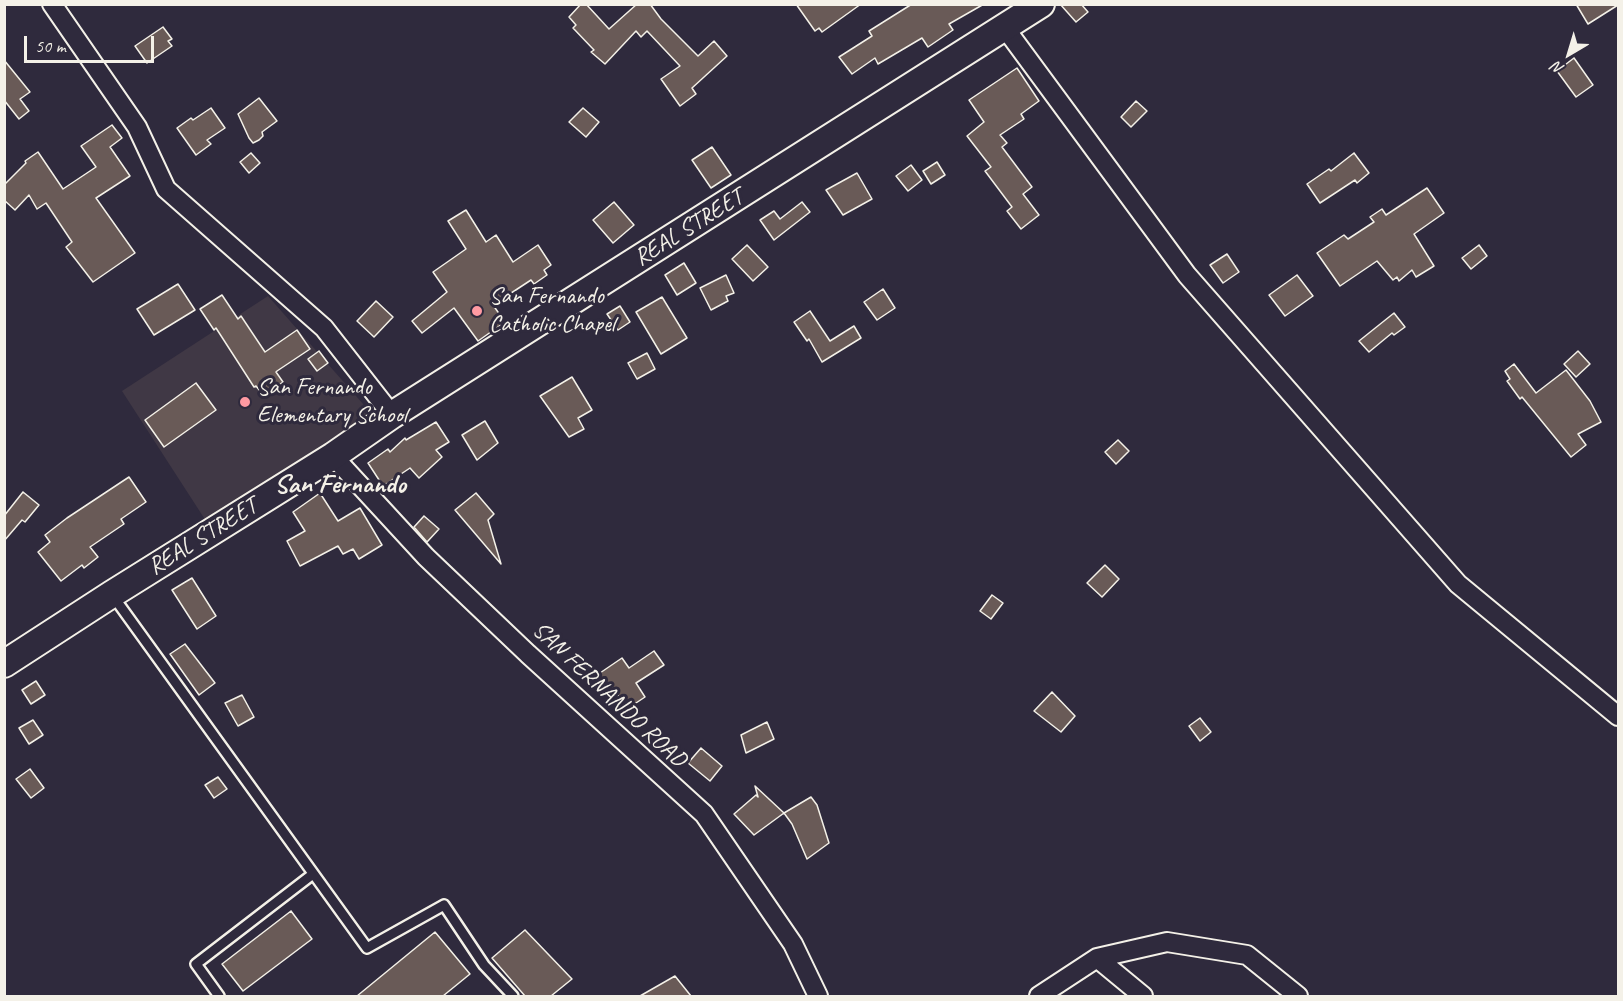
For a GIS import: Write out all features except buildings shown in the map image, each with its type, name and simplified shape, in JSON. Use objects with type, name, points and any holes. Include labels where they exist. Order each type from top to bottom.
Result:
[{"type":"main road","name":"REAL STREET","points":[[4,664],[1041,4]]},
{"type":"street","points":[[52,4],[137,128],[166,189],[324,327],[392,415]]},
{"type":"street","points":[[1005,28],[1187,275],[1458,584],[1618,716]]},
{"type":"street","name":"SAN FERNANDO ROAD","points":[[333,456],[426,557],[528,654],[704,814],[793,944],[818,996]]},
{"type":"street","points":[[1039,996],[1097,958],[1167,942],[1247,955],[1298,996]]},
{"type":"street","points":[[1097,958],[1143,996]]},
{"type":"lane","points":[[112,594],[367,948],[444,905],[484,965],[513,996]]},
{"type":"lane","points":[[219,996],[196,964],[313,874]]},
{"type":"shaded area","name":"San Fernando Elementary School","points":[[268,296],[371,413],[206,521],[122,391]]},
{"type":"place","name":"San Fernando Catholic Chapel","points":[[477,311]]},
{"type":"place","name":"San Fernando Elementary School","points":[[245,402]]},
{"type":"district","name":"San Fernando","points":[[340,485]]}]
